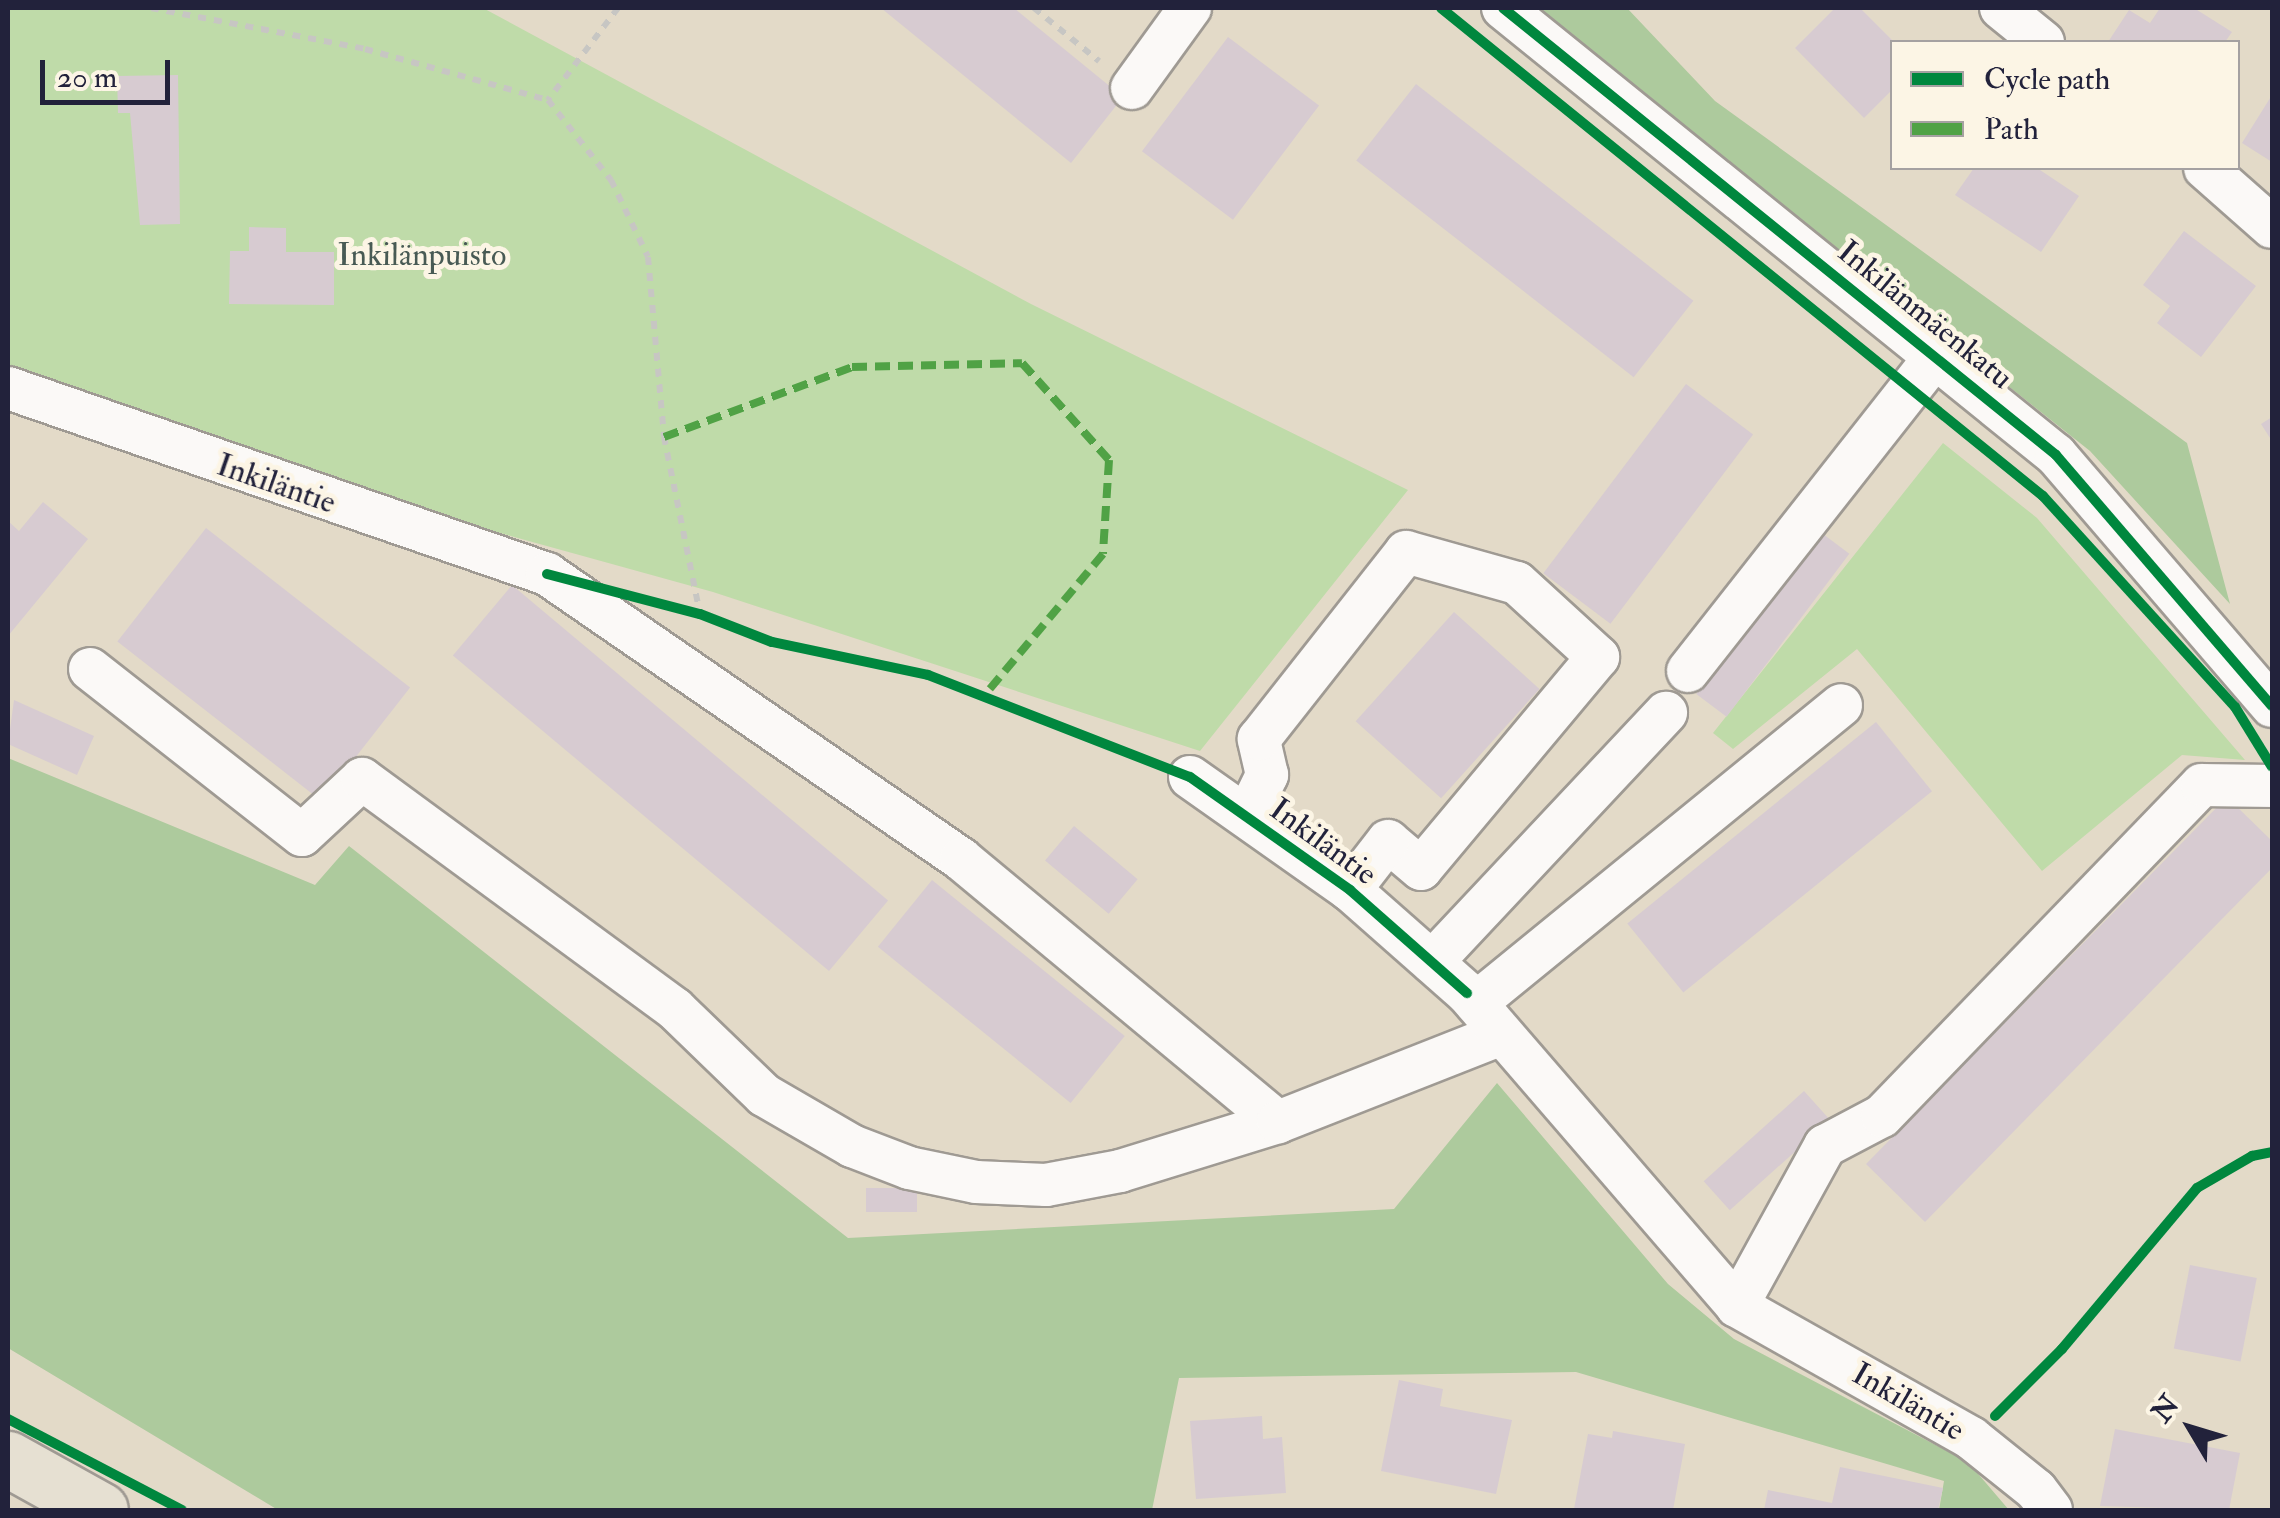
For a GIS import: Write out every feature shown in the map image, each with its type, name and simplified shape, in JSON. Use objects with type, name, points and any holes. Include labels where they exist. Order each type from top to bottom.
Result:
[{"type":"main road","points":[[8,1459],[100,1510]]},
{"type":"street","points":[[1132,88],[1190,8]]},
{"type":"street","name":"Inkilänmäenkatu","points":[[1503,8],[2056,455],[2272,706]]},
{"type":"street","points":[[2001,8],[2040,40]]},
{"type":"street","points":[[2206,170],[2272,228]]},
{"type":"street","points":[[1688,672],[1937,355]]},
{"type":"street","name":"Inkiläntie","points":[[8,388],[547,574],[961,860],[1278,1122]]},
{"type":"street","points":[[1246,816],[1267,776],[1259,739],[1406,552],[1517,584],[1598,657],[1421,869],[1388,840],[1350,890]]},
{"type":"street","points":[[90,668],[302,835],[362,778],[674,1009],[764,1094],[852,1146],[909,1168],[976,1182],[1046,1185],[1177,1156],[1278,1122],[1481,1010],[1841,705]]},
{"type":"street","points":[[1432,962],[1666,714]]},
{"type":"street","name":"Inkiläntie","points":[[1190,777],[1350,890],[1432,962],[1481,1010],[1737,1306],[1971,1438],[2036,1490],[2052,1510]]},
{"type":"street","points":[[1737,1306],[1825,1146],[1882,1116],[2202,786],[2272,786]]},
{"type":"path","points":[[151,8],[365,49],[548,100],[601,164],[648,258],[664,437],[700,614]]},
{"type":"path","points":[[548,100],[618,8]]},
{"type":"path","points":[[1034,8],[1132,88]]},
{"type":"path","points":[[681,610],[718,622]]},
{"type":"green space","name":"Inkilänpuisto","points":[[8,8],[483,8],[1031,304],[1408,490],[1200,751],[713,592],[179,444],[8,375]]},
{"type":"green space","points":[[1531,8],[1627,8],[1715,101],[2187,443],[2230,604],[2090,451]]},
{"type":"green space","points":[[1943,443],[2037,518],[2245,760],[2182,755],[2042,871],[1857,649],[1733,749],[1713,733]]},
{"type":"green space","points":[[8,758],[315,885],[349,846],[848,1238],[1394,1209],[1497,1083],[1668,1284],[1734,1339],[1968,1462],[2009,1510],[1939,1510],[1944,1481],[1576,1372],[1179,1378],[1152,1510],[278,1510],[8,1348]]},
{"type":"building","points":[[881,8],[1014,8],[1123,97],[1071,163]]},
{"type":"building","points":[[1835,8],[1860,8],[1892,40],[1890,92],[1864,118],[1795,48]]},
{"type":"building","points":[[2160,8],[2194,8],[2232,32],[2226,40],[2109,40],[2129,10],[2150,23]]},
{"type":"building","points":[[1228,37],[1319,106],[1233,220],[1142,151]]},
{"type":"building","points":[[178,75],[180,224],[140,225],[130,113],[118,113],[117,76]]},
{"type":"building","points":[[1416,84],[1693,301],[1634,377],[1356,160]]},
{"type":"building","points":[[2272,95],[2272,162],[2242,143]]},
{"type":"building","points":[[1973,170],[2040,170],[2079,196],[2041,252],[1955,195]]},
{"type":"building","points":[[249,227],[286,228],[286,252],[334,252],[334,305],[229,304],[230,251],[249,251]]},
{"type":"building","points":[[2184,231],[2256,286],[2201,357],[2157,323],[2170,306],[2143,285]]},
{"type":"building","points":[[1686,384],[1753,435],[1610,624],[1543,573]]},
{"type":"building","points":[[2272,417],[2272,441],[2261,424]]},
{"type":"building","points":[[43,502],[88,539],[8,636],[8,521],[19,531]]},
{"type":"building","points":[[206,528],[410,687],[321,801],[117,641]]},
{"type":"building","points":[[1819,531],[1849,554],[1727,717],[1696,694]]},
{"type":"building","points":[[512,585],[888,901],[829,971],[453,655]]},
{"type":"building","points":[[1454,612],[1539,689],[1441,798],[1356,721]]},
{"type":"building","points":[[14,700],[94,736],[77,775],[8,744]]},
{"type":"building","points":[[1876,722],[1932,791],[1683,993],[1627,923]]},
{"type":"building","points":[[2227,797],[2272,841],[2272,868],[1925,1222],[1866,1164]]},
{"type":"building","points":[[1074,826],[1138,879],[1109,914],[1045,860]]},
{"type":"building","points":[[932,880],[1125,1036],[1071,1103],[878,947]]},
{"type":"building","points":[[1804,1091],[1830,1120],[1730,1210],[1704,1181]]},
{"type":"building","points":[[866,1188],[917,1188],[917,1212],[866,1212]]},
{"type":"building","points":[[2190,1265],[2257,1278],[2241,1361],[2174,1348]]},
{"type":"building","points":[[1399,1380],[1443,1389],[1440,1406],[1512,1420],[1496,1494],[1381,1471]]},
{"type":"building","points":[[1262,1416],[1263,1439],[1282,1437],[1286,1493],[1196,1499],[1190,1421]]},
{"type":"building","points":[[2115,1429],[2240,1453],[2229,1510],[2100,1506]]},
{"type":"building","points":[[1613,1431],[1685,1444],[1673,1510],[1574,1509],[1588,1434],[1612,1438]]},
{"type":"building","points":[[1840,1467],[1943,1488],[1938,1510],[1764,1510],[1768,1490],[1832,1503]]},
{"type":"marked path","points":[[664,437],[852,367],[1022,363],[1109,460],[1103,554],[982,698]]},
{"type":"cycle path","points":[[1441,8],[2043,496],[2235,707],[2272,767]]},
{"type":"cycle path","points":[[1503,8],[2056,455],[2272,706]]},
{"type":"cycle path","points":[[547,574],[700,614],[772,642],[928,675],[1190,777],[1350,890],[1467,993]]},
{"type":"cycle path","points":[[1995,1416],[2062,1349],[2197,1188],[2252,1156],[2272,1152]]},
{"type":"cycle path","points":[[8,1419],[182,1510]]}]
